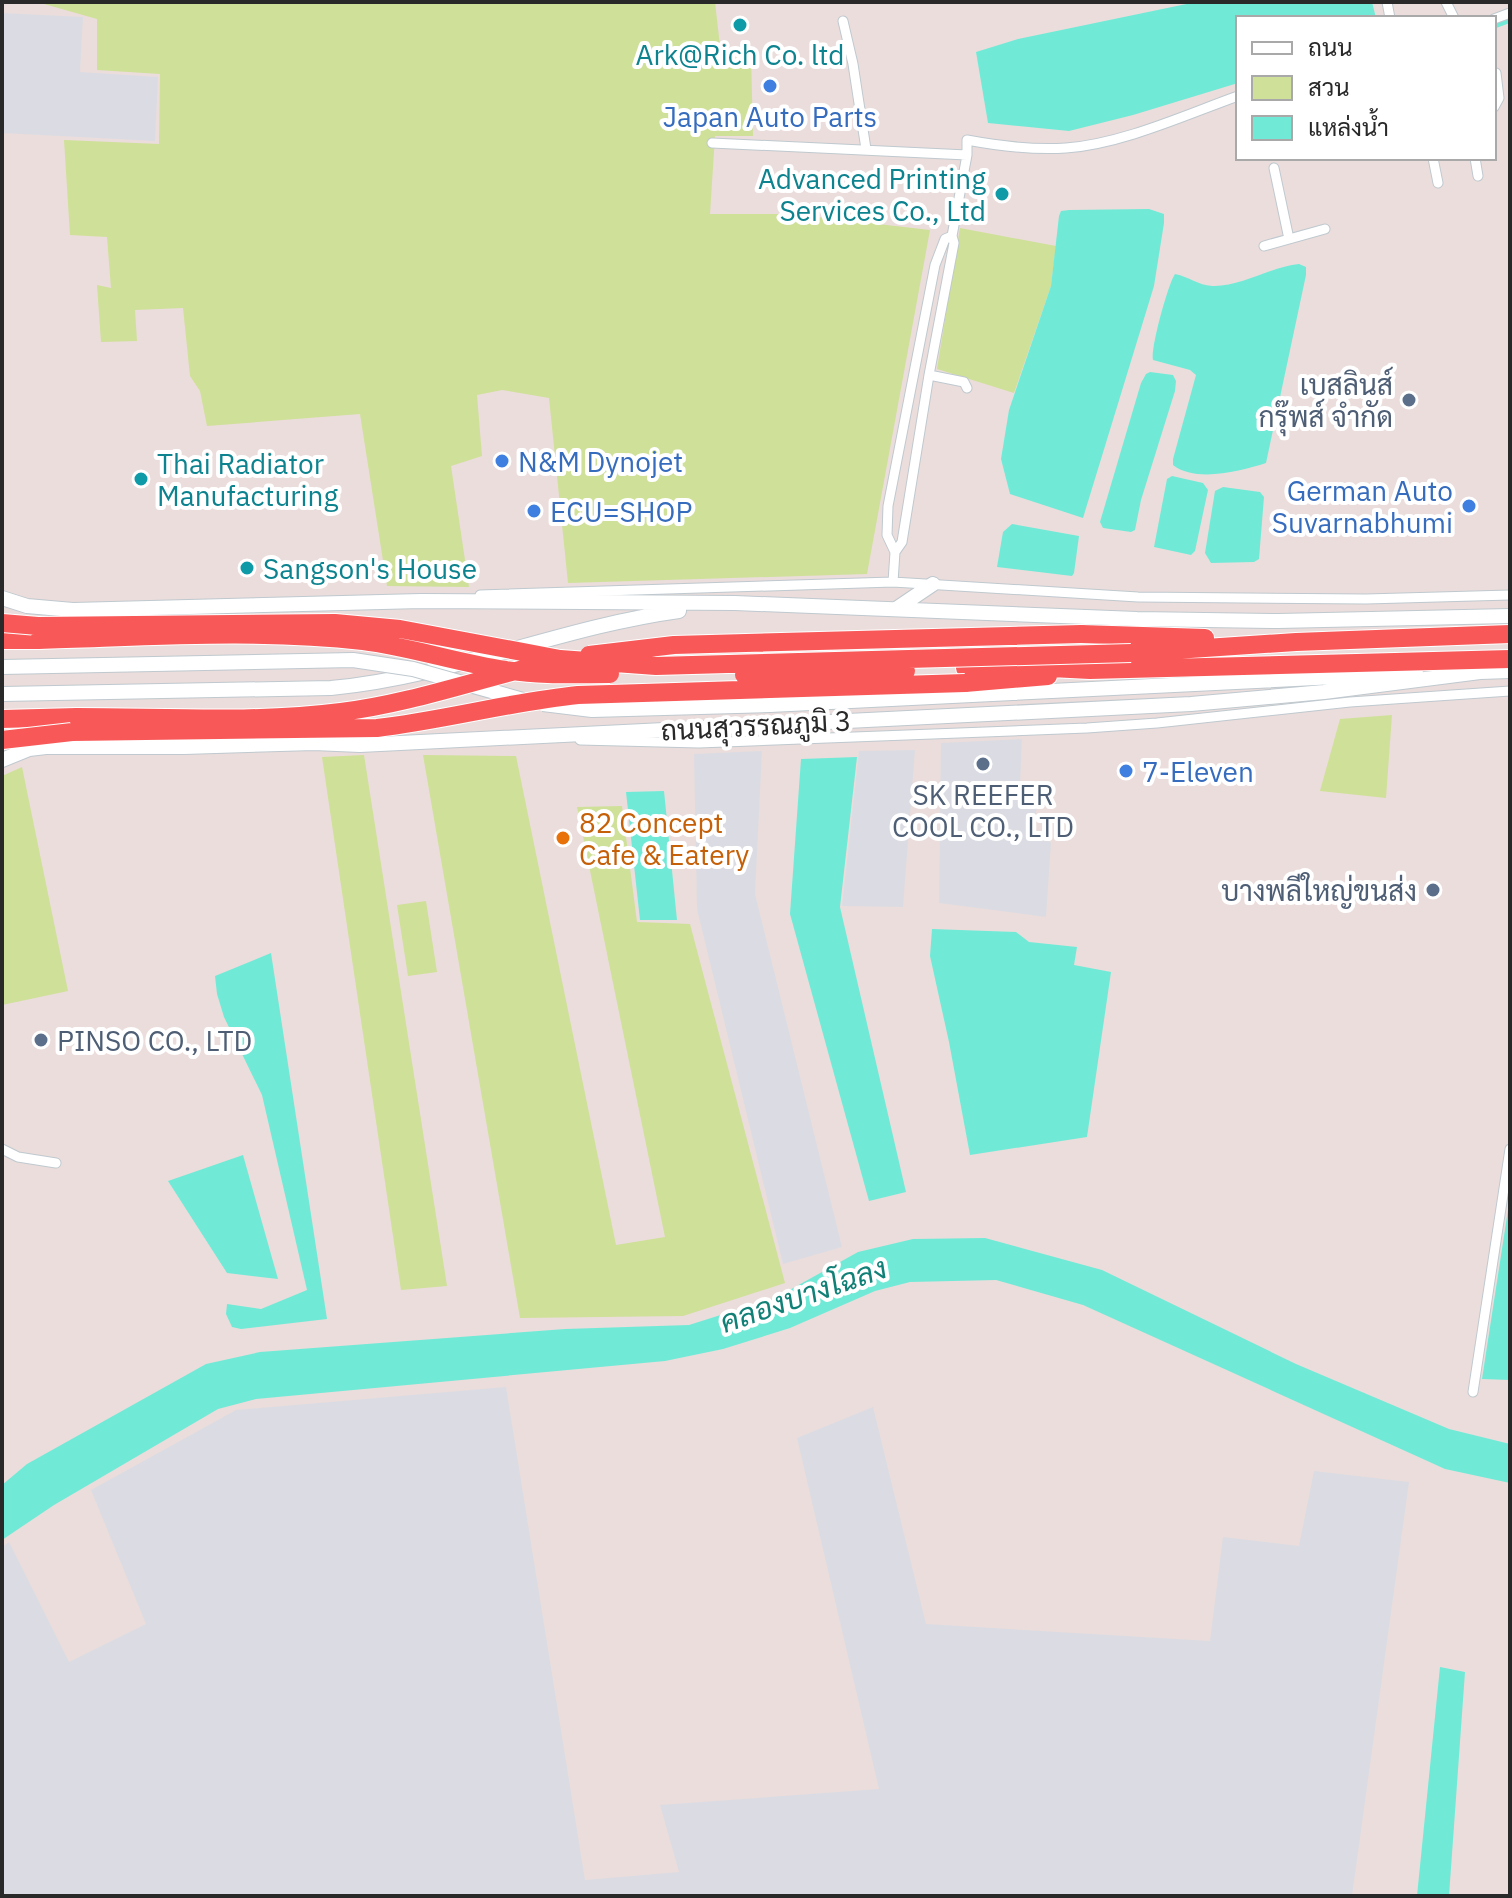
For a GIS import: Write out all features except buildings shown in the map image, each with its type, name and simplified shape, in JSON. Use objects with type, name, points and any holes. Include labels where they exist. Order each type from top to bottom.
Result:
[{"type":"highway","points":[[2,623],[38,626],[335,623],[400,629],[560,659],[656,666],[1131,653],[1296,642],[1510,634]]},
{"type":"highway","points":[[2,719],[274,717],[344,712],[553,662],[606,652],[674,645],[1081,634],[1296,642]]},
{"type":"highway","points":[[2,640],[232,635],[324,638],[396,646],[510,671],[566,675],[816,675],[1001,666],[1090,670],[1510,659]]},
{"type":"highway","points":[[2,740],[72,732],[377,728],[578,695],[965,683],[1090,670]]},
{"type":"main road","points":[[896,609],[933,584]]},
{"type":"main road","points":[[2,598],[27,606],[73,610],[421,601],[735,603],[1278,621],[1510,616]]},
{"type":"main road","points":[[2,694],[365,685],[488,657],[615,621],[735,603]]},
{"type":"main road","points":[[2,610],[27,606]]},
{"type":"main road","points":[[2,667],[353,660],[413,669],[508,697],[592,710],[770,705],[1367,673],[1480,672]]},
{"type":"main road","name":"ถนนสุวรรณภูมิ 3","points":[[2,760],[29,749],[46,747],[360,745],[1191,704],[1510,671]]},
{"type":"main road","points":[[2,747],[29,749]]},
{"type":"street","points":[[843,21],[866,149]]},
{"type":"street","points":[[1496,73],[1499,98],[1496,103]]},
{"type":"street","points":[[895,552],[902,542],[954,243],[952,236],[967,140],[1034,148],[1074,147],[1130,134],[1236,97]]},
{"type":"street","points":[[712,143],[967,155]]},
{"type":"street","points":[[1433,160],[1438,183]]},
{"type":"street","points":[[1475,160],[1478,176]]},
{"type":"street","points":[[1274,168],[1289,239]]},
{"type":"street","points":[[1264,246],[1325,229]]},
{"type":"street","points":[[893,582],[895,552],[887,535],[888,506],[935,265],[945,239],[952,236]]},
{"type":"street","points":[[929,375],[966,383],[967,388]]},
{"type":"street","points":[[421,601],[499,594],[893,582],[1138,597],[1366,599],[1510,595]]},
{"type":"street","points":[[475,737],[699,743],[885,738],[1157,723],[1350,702],[1510,691]]},
{"type":"street","points":[[2,1149],[18,1157],[56,1163]]},
{"type":"street","points":[[1473,1392],[1510,1149]]},
{"type":"shaded area","points":[[2,13],[83,17],[80,72],[158,77],[155,141],[2,133]]},
{"type":"shaded area","points":[[1022,739],[1020,786],[1039,789],[1033,837],[1051,842],[1046,917],[939,903],[941,743]]},
{"type":"shaded area","points":[[915,750],[903,907],[842,906],[859,751]]},
{"type":"shaded area","points":[[762,751],[755,894],[842,1247],[783,1264],[697,909],[694,754]]},
{"type":"shaded area","points":[[506,1387],[585,1880],[679,1872],[660,1805],[879,1789],[797,1438],[873,1407],[926,1624],[1210,1641],[1223,1537],[1299,1546],[1314,1471],[1409,1482],[1352,1896],[2,1896],[2,1547],[9,1542],[69,1662],[146,1624],[91,1490],[236,1410]]},
{"type":"green space","points":[[37,2],[715,2],[721,55],[751,54],[753,136],[715,136],[710,214],[791,214],[930,230],[867,574],[568,583],[549,398],[502,390],[477,395],[482,456],[451,466],[469,587],[387,586],[360,414],[207,426],[200,391],[190,376],[183,308],[135,310],[137,341],[101,342],[97,285],[111,288],[107,237],[70,235],[64,140],[159,144],[160,74],[97,70],[97,19]]},
{"type":"green space","points":[[960,228],[1056,246],[1051,286],[1014,393],[937,369]]},
{"type":"green space","points":[[1392,715],[1386,798],[1320,791],[1340,719]]},
{"type":"green space","points":[[364,755],[447,1286],[401,1290],[322,757]]},
{"type":"green space","points":[[423,755],[516,756],[616,1245],[665,1237],[577,807],[622,806],[637,922],[690,924],[785,1283],[683,1316],[520,1318]]},
{"type":"green space","points":[[22,767],[68,991],[2,1005],[2,776]]},
{"type":"green space","points":[[426,901],[437,972],[408,976],[397,905]]},
{"type":"water","points":[[1196,2],[1372,2],[1376,16],[1236,16],[1236,84],[1069,131],[988,123],[976,52],[1018,39]]},
{"type":"water","points":[[1149,209],[1164,214],[1154,286],[1083,518],[1010,494],[1001,459],[1009,410],[1051,286],[1061,211]]},
{"type":"water","points":[[1299,264],[1306,267],[1306,275],[1266,463],[1219,474],[1194,473],[1173,465],[1196,375],[1190,370],[1153,360],[1160,317],[1175,274],[1212,286]]},
{"type":"water","points":[[1150,372],[1173,375],[1176,381],[1135,530],[1103,528],[1100,522],[1141,383]]},
{"type":"water","points":[[1172,476],[1203,483],[1208,490],[1195,551],[1191,555],[1154,547],[1167,479]]},
{"type":"water","points":[[1223,487],[1260,492],[1264,497],[1259,559],[1254,562],[1211,563],[1205,553],[1215,491]]},
{"type":"water","points":[[1012,524],[1079,536],[1072,576],[997,567],[1003,532]]},
{"type":"water","points":[[857,757],[840,907],[906,1192],[869,1201],[790,914],[801,759]]},
{"type":"water","points":[[664,791],[677,920],[640,920],[626,792]]},
{"type":"water","points":[[932,929],[1016,932],[1029,942],[1077,947],[1074,965],[1111,972],[1087,1137],[970,1155],[930,956]]},
{"type":"water","points":[[271,953],[327,1319],[241,1329],[232,1327],[226,1314],[227,1304],[261,1309],[307,1290],[262,1095],[224,1017],[215,976]]},
{"type":"water","points":[[243,1155],[278,1279],[227,1273],[168,1181]]},
{"type":"water","points":[[1510,1197],[1510,1380],[1482,1379]]},
{"type":"water","name":"คลองบางโฉลง","points":[[985,1238],[1102,1270],[1296,1364],[1449,1429],[1510,1444],[1510,1483],[1445,1469],[1083,1305],[996,1280],[910,1282],[875,1291],[790,1328],[723,1349],[665,1361],[256,1399],[218,1409],[54,1505],[2,1540],[2,1485],[27,1464],[206,1364],[260,1352],[565,1329],[689,1325],[777,1297],[858,1252],[913,1239]]},
{"type":"water","points":[[1440,1667],[1465,1672],[1449,1896],[1417,1896]]},
{"type":"waterway","points":[[1496,23],[1510,18]]},
{"type":"place","name":"Ark@Rich Co. ltd","points":[[740,25]]},
{"type":"place","name":"Japan Auto Parts","points":[[770,86]]},
{"type":"place","name":"Advanced Printing Services Co., Ltd","points":[[1002,194]]},
{"type":"place","name":"เบสลินส์ กรุ๊พส์ จำกัด","points":[[1409,400]]},
{"type":"place","name":"N&M Dynojet","points":[[502,461]]},
{"type":"place","name":"Thai Radiator Manufacturing","points":[[141,479]]},
{"type":"place","name":"German Auto Suvarnabhumi","points":[[1469,506]]},
{"type":"place","name":"ECU=SHOP","points":[[534,511]]},
{"type":"place","name":"Sangson's House","points":[[247,568]]},
{"type":"place","name":"SK REEFER COOL CO., LTD","points":[[983,764]]},
{"type":"place","name":"7-Eleven","points":[[1126,771]]},
{"type":"place","name":"82 Concept Cafe & Eatery","points":[[563,838]]},
{"type":"place","name":"บางพลีใหญ่ขนส่ง","points":[[1433,890]]},
{"type":"place","name":"PINSO CO., LTD","points":[[41,1040]]}]
